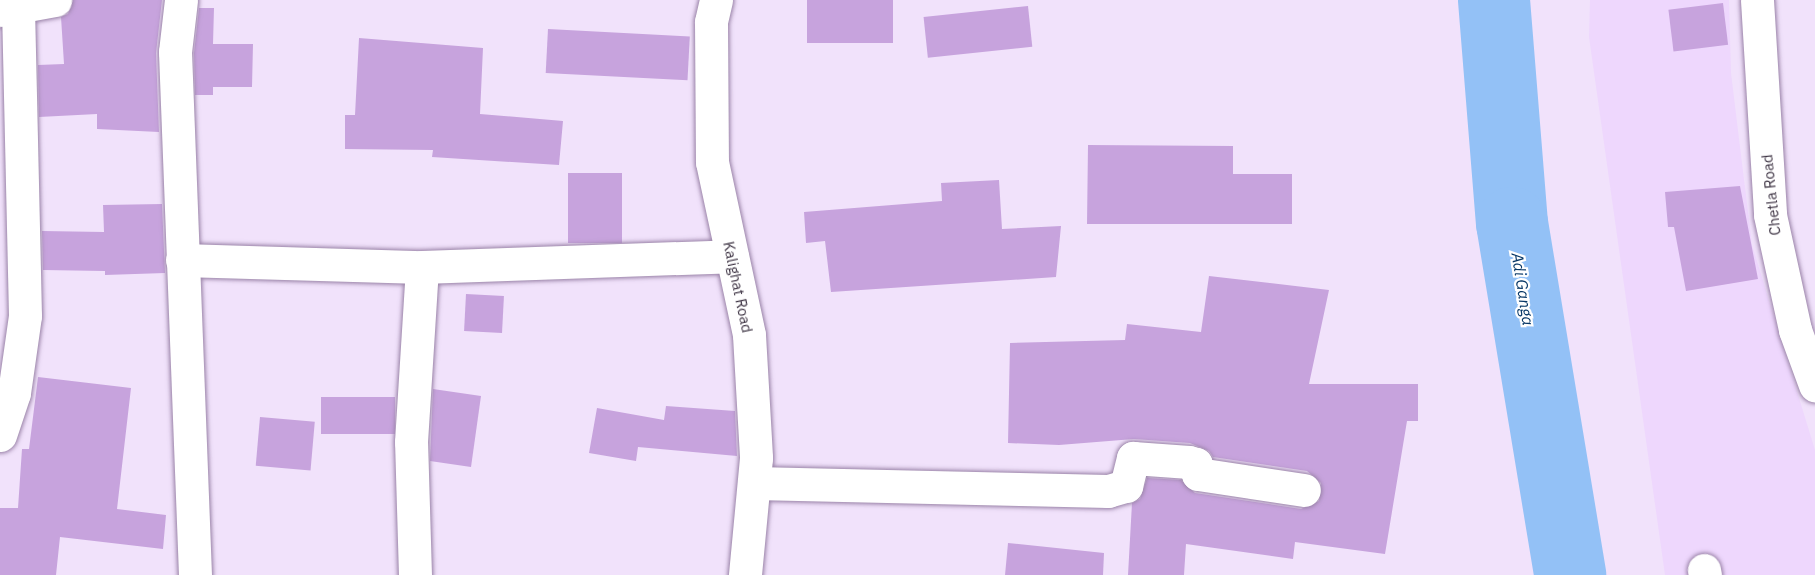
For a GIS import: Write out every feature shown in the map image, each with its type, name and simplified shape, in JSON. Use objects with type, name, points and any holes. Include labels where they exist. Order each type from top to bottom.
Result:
[{"type":"street","points":[[0,435],[14,393],[25,316],[9,9],[56,0]]},
{"type":"street","points":[[181,0],[175,52],[195,575]]},
{"type":"street","name":"Kalighat Road","points":[[717,0],[711,22],[712,162],[749,335],[756,459],[745,575]]},
{"type":"street","name":"Chetla Road","points":[[1757,0],[1770,215],[1805,329],[1815,386]]},
{"type":"street","points":[[182,260],[422,267],[732,256]]},
{"type":"street","points":[[415,575],[411,442],[422,267]]},
{"type":"street","points":[[754,483],[1108,491],[1126,486],[1133,458],[1189,462],[1196,464],[1198,474],[1304,490]]},
{"type":"shaded area","points":[[1590,0],[1729,0],[1731,73],[1752,245],[1815,450],[1815,575],[1665,575],[1589,37]]},
{"type":"building","points":[[73,0],[162,0],[156,53],[159,132],[97,129],[97,114],[39,117],[38,65],[64,64],[61,17],[68,14]]},
{"type":"building","points":[[807,0],[893,0],[893,43],[807,43]]},
{"type":"building","points":[[1723,3],[1728,45],[1674,51],[1668,10]]},
{"type":"building","points":[[1028,6],[1032,47],[928,58],[924,17]]},
{"type":"building","points":[[199,8],[214,8],[213,44],[253,44],[252,87],[213,87],[213,95],[195,95],[194,53]]},
{"type":"building","points":[[548,29],[690,36],[688,80],[546,73]]},
{"type":"building","points":[[359,38],[483,48],[480,114],[563,121],[559,165],[432,157],[433,150],[345,149],[345,115],[355,115]]},
{"type":"building","points":[[1088,145],[1233,146],[1233,174],[1292,174],[1292,224],[1087,224]]},
{"type":"building","points":[[568,173],[622,173],[622,243],[568,243]]},
{"type":"building","points":[[999,180],[1002,229],[1061,226],[1056,277],[831,292],[825,241],[806,243],[804,212],[942,201],[941,183]]},
{"type":"building","points":[[1740,186],[1758,279],[1686,291],[1674,227],[1668,227],[1665,192]]},
{"type":"building","points":[[162,204],[165,273],[105,275],[105,271],[43,270],[42,231],[104,232],[103,205]]},
{"type":"building","points":[[1209,276],[1329,290],[1309,384],[1418,384],[1418,421],[1407,421],[1385,554],[1295,542],[1293,559],[1186,544],[1184,575],[1128,575],[1132,503],[1140,499],[1147,478],[1181,480],[1195,493],[1301,509],[1319,501],[1321,483],[1307,471],[1213,457],[1209,451],[1190,443],[1134,439],[1059,445],[1008,443],[1010,343],[1125,340],[1127,324],[1201,332]]},
{"type":"building","points":[[466,294],[504,296],[502,333],[464,331]]},
{"type":"building","points":[[38,377],[131,388],[117,509],[166,515],[163,549],[60,537],[56,575],[0,575],[0,508],[18,508],[22,449],[29,449]]},
{"type":"building","points":[[433,389],[481,396],[471,467],[430,461]]},
{"type":"building","points":[[321,397],[395,397],[395,434],[321,434]]},
{"type":"building","points":[[666,406],[735,411],[737,456],[638,447],[636,461],[589,453],[597,408],[664,420]]},
{"type":"building","points":[[260,417],[315,422],[311,471],[256,466]]},
{"type":"building","points":[[1008,543],[1104,553],[1103,575],[1005,575]]},
{"type":"waterway","name":"Adi Ganga","points":[[1494,0],[1512,223],[1570,575]]}]
